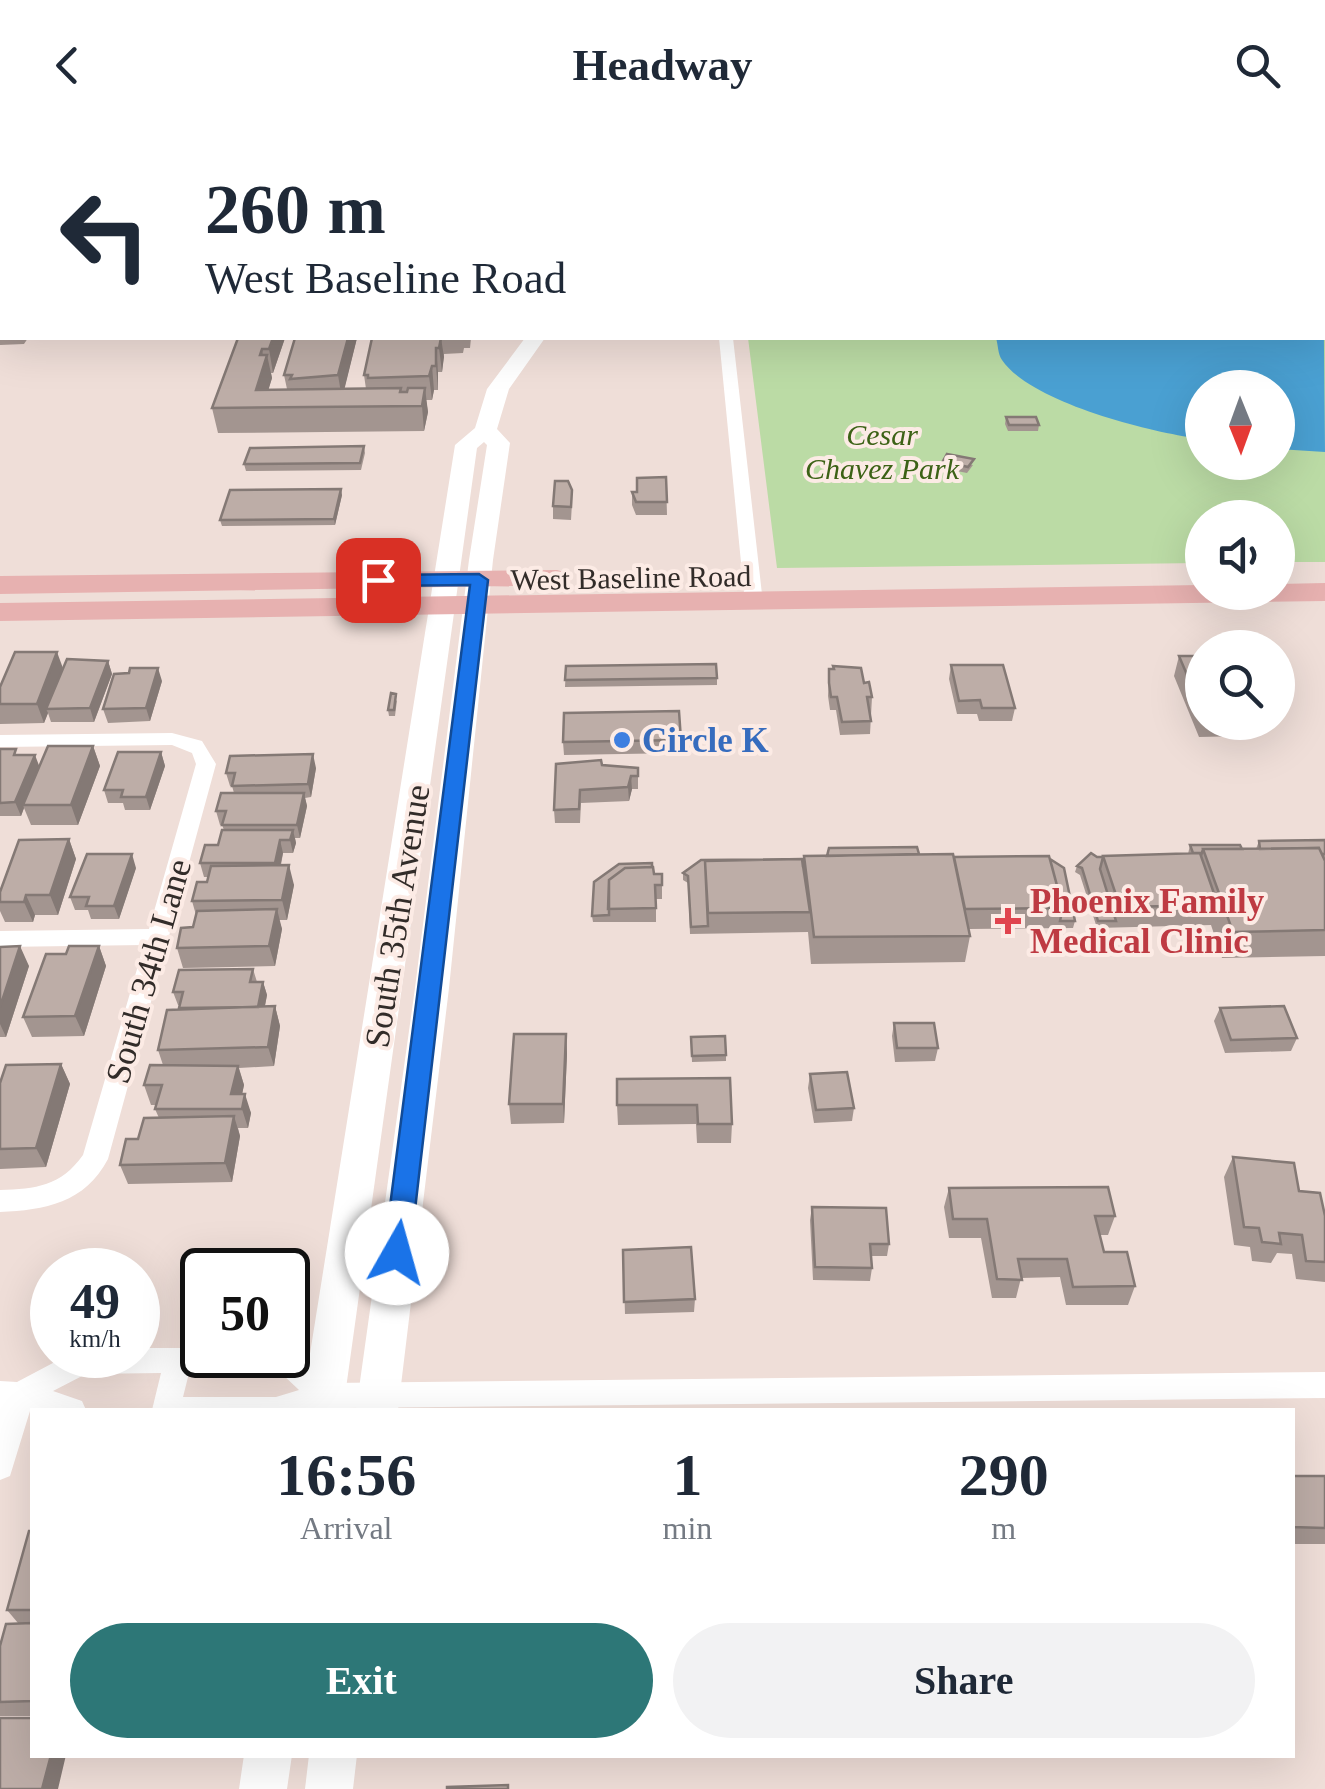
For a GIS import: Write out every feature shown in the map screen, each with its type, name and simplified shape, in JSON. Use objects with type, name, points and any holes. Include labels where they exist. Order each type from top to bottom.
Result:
[{"type":"main road","name":"South 35th Avenue","points":[[323,1403],[466,445],[484,431],[498,389],[533,340]]},
{"type":"main road","name":"South 35th Avenue","points":[[377,1404],[499,443],[484,431]]},
{"type":"main road","points":[[1295,570],[1325,570]]},
{"type":"main road","name":"West Baseline Road","points":[[1027,585],[1185,572]]},
{"type":"main road","name":"West Baseline Road","points":[[0,585],[169,583],[444,594]]},
{"type":"main road","points":[[0,602],[149,594],[169,583]]},
{"type":"main road","name":"West Baseline Road","points":[[0,612],[478,593],[1027,585],[1325,592]]},
{"type":"main road","name":"West Baseline Road","points":[[478,593],[649,604],[752,590]]},
{"type":"main road","points":[[386,987],[432,988]]},
{"type":"main road","points":[[263,1789],[268,1758]]},
{"type":"main road","points":[[328,1789],[333,1758]]},
{"type":"street","points":[[726,340],[752,590]]},
{"type":"street","name":"South 34th Lane","points":[[0,741],[172,739],[192,742],[203,752],[206,764],[95,1159],[83,1179],[64,1192],[36,1200],[0,1201]]},
{"type":"street","points":[[0,939],[157,937]]},
{"type":"street","points":[[168,1408],[178,1360]]},
{"type":"street","points":[[10,1395],[82,1361],[287,1360],[323,1403]]},
{"type":"street","points":[[289,1408],[323,1403],[1325,1384]]},
{"type":"street","points":[[10,1395],[64,1408]]},
{"type":"street","points":[[0,1466],[10,1395]]},
{"type":"green space","name":"Cesar Chavez Park","points":[[748,340],[1325,340],[1325,562],[1295,562],[1295,500],[1185,500],[1185,563],[777,568]]},
{"type":"water","points":[[996,340],[1324,340],[1325,452],[1295,450],[1295,370],[1185,370],[1185,436],[1125,423],[1065,402],[1039,390],[1002,360]]},
{"type":"building","points":[[237,340],[272,340],[269,349],[262,349],[260,355],[267,355],[256,390],[401,388],[400,392],[407,392],[408,388],[425,388],[422,406],[212,408]]},
{"type":"building","points":[[294,340],[347,340],[338,375],[290,379],[292,375],[284,375]]},
{"type":"building","points":[[372,340],[441,340],[436,348],[436,366],[432,366],[429,376],[364,375]]},
{"type":"building","points":[[1006,417],[1036,417],[1039,425],[1009,425]]},
{"type":"building","points":[[364,446],[360,463],[244,464],[250,448]]},
{"type":"building","points":[[947,454],[974,459],[968,467],[943,461]]},
{"type":"building","points":[[666,477],[667,502],[636,502],[632,492],[637,492],[637,478]]},
{"type":"building","points":[[555,481],[568,481],[571,507],[553,506]]},
{"type":"building","points":[[341,489],[334,519],[220,520],[230,490]]},
{"type":"building","points":[[15,652],[57,652],[37,704],[0,704],[0,687]]},
{"type":"building","points":[[67,659],[108,661],[90,708],[46,709]]},
{"type":"building","points":[[716,664],[717,678],[565,680],[566,666]]},
{"type":"building","points":[[951,665],[1003,665],[1015,708],[982,708],[980,700],[959,701]]},
{"type":"building","points":[[130,668],[158,668],[146,708],[103,709],[114,674],[129,673]]},
{"type":"building","points":[[861,668],[872,697],[867,697],[871,721],[842,722],[837,697],[831,697],[829,669]]},
{"type":"building","points":[[391,693],[396,694],[394,710],[388,710]]},
{"type":"building","points":[[679,711],[681,740],[563,742],[564,713]]},
{"type":"building","points":[[48,746],[93,746],[71,805],[23,805]]},
{"type":"building","points":[[0,749],[16,749],[14,755],[35,755],[15,802],[0,803]]},
{"type":"building","points":[[118,752],[161,752],[146,797],[121,797],[123,790],[104,790]]},
{"type":"building","points":[[313,754],[308,784],[232,786],[235,773],[226,773],[230,756]]},
{"type":"building","points":[[601,760],[602,765],[638,768],[638,776],[631,776],[628,787],[580,790],[579,809],[554,810],[556,764]]},
{"type":"building","points":[[221,793],[304,793],[297,825],[222,825],[226,811],[216,811]]},
{"type":"building","points":[[222,830],[293,830],[290,840],[280,840],[275,863],[200,863],[205,845],[218,845]]},
{"type":"building","points":[[69,839],[50,895],[26,895],[24,902],[0,902],[19,840]]},
{"type":"building","points":[[1325,840],[1325,854],[1319,848],[1260,849],[1259,841]]},
{"type":"building","points":[[1190,845],[1240,845],[1242,849],[1203,849],[1201,856],[1193,853]]},
{"type":"building","points":[[917,847],[919,854],[827,856],[829,848]]},
{"type":"building","points":[[1319,848],[1325,861],[1325,930],[1233,932],[1203,849]]},
{"type":"building","points":[[1091,853],[1103,857],[1100,869],[1116,921],[1098,921],[1082,868],[1077,866]]},
{"type":"building","points":[[1200,853],[1218,905],[1120,907],[1103,856]]},
{"type":"building","points":[[87,854],[132,854],[114,906],[86,906],[89,897],[70,897]]},
{"type":"building","points":[[953,854],[970,936],[814,937],[804,856]]},
{"type":"building","points":[[1049,856],[1063,908],[965,909],[954,857]]},
{"type":"building","points":[[800,859],[705,861],[708,926],[691,927],[688,876],[683,873],[701,860]]},
{"type":"building","points":[[802,859],[810,912],[708,913],[705,861]]},
{"type":"building","points":[[1050,859],[1064,868],[1075,921],[1060,921],[1063,908]]},
{"type":"building","points":[[652,863],[652,867],[625,868],[609,880],[609,915],[592,916],[594,882],[619,864]]},
{"type":"building","points":[[289,865],[282,900],[192,901],[197,882],[207,882],[211,866]]},
{"type":"building","points":[[653,867],[654,874],[662,874],[662,885],[655,885],[656,908],[608,909],[609,880],[625,868]]},
{"type":"building","points":[[277,909],[269,946],[177,948],[181,928],[193,927],[197,911]]},
{"type":"building","points":[[20,946],[0,1007],[0,947]]},
{"type":"building","points":[[69,946],[99,946],[75,1016],[23,1017],[46,954],[66,954]]},
{"type":"building","points":[[253,969],[250,982],[263,982],[258,1007],[179,1008],[183,992],[173,992],[179,970]]},
{"type":"building","points":[[275,1006],[268,1047],[158,1050],[167,1010]]},
{"type":"building","points":[[1284,1006],[1297,1038],[1231,1040],[1220,1008]]},
{"type":"building","points":[[894,1023],[934,1023],[938,1048],[897,1048]]},
{"type":"building","points":[[514,1034],[566,1034],[563,1104],[509,1104]]},
{"type":"building","points":[[725,1036],[726,1055],[692,1056],[691,1037]]},
{"type":"building","points":[[61,1064],[36,1148],[0,1149],[0,1083],[6,1065]]},
{"type":"building","points":[[150,1065],[238,1066],[231,1094],[245,1094],[242,1109],[155,1109],[162,1085],[144,1085]]},
{"type":"building","points":[[847,1072],[854,1108],[816,1110],[810,1074]]},
{"type":"building","points":[[730,1078],[732,1124],[698,1124],[697,1105],[617,1105],[617,1079]]},
{"type":"building","points":[[234,1116],[225,1163],[120,1165],[126,1139],[138,1139],[144,1118]]},
{"type":"building","points":[[1233,1157],[1294,1163],[1299,1191],[1320,1193],[1325,1216],[1325,1262],[1306,1261],[1302,1235],[1279,1233],[1281,1244],[1262,1242],[1259,1228],[1244,1227]]},
{"type":"building","points":[[1108,1187],[1115,1216],[1095,1216],[1104,1252],[1127,1252],[1135,1286],[1073,1287],[1067,1259],[1018,1259],[1022,1280],[997,1279],[987,1219],[953,1219],[949,1188]]},
{"type":"building","points":[[812,1207],[886,1208],[889,1244],[870,1244],[872,1268],[815,1267]]},
{"type":"building","points":[[691,1247],[695,1299],[624,1302],[623,1250]]},
{"type":"building","points":[[1295,1476],[1325,1476],[1325,1528],[1295,1527]]},
{"type":"building","points":[[29,1531],[30,1531],[30,1610],[7,1610]]},
{"type":"building","points":[[30,1623],[30,1701],[0,1702],[0,1646],[6,1624]]},
{"type":"building","points":[[0,1718],[30,1718],[30,1758],[50,1758],[42,1789],[0,1789]]},
{"type":"building","points":[[508,1785],[508,1789],[447,1789],[447,1787]]},
{"type":"place","name":"Circle K","points":[[622,740]]},
{"type":"place","name":"Phoenix Family Medical Clinic","points":[[1008,921]]},
{"type":"route","points":[[378,580],[479,580],[397,1253]]}]
